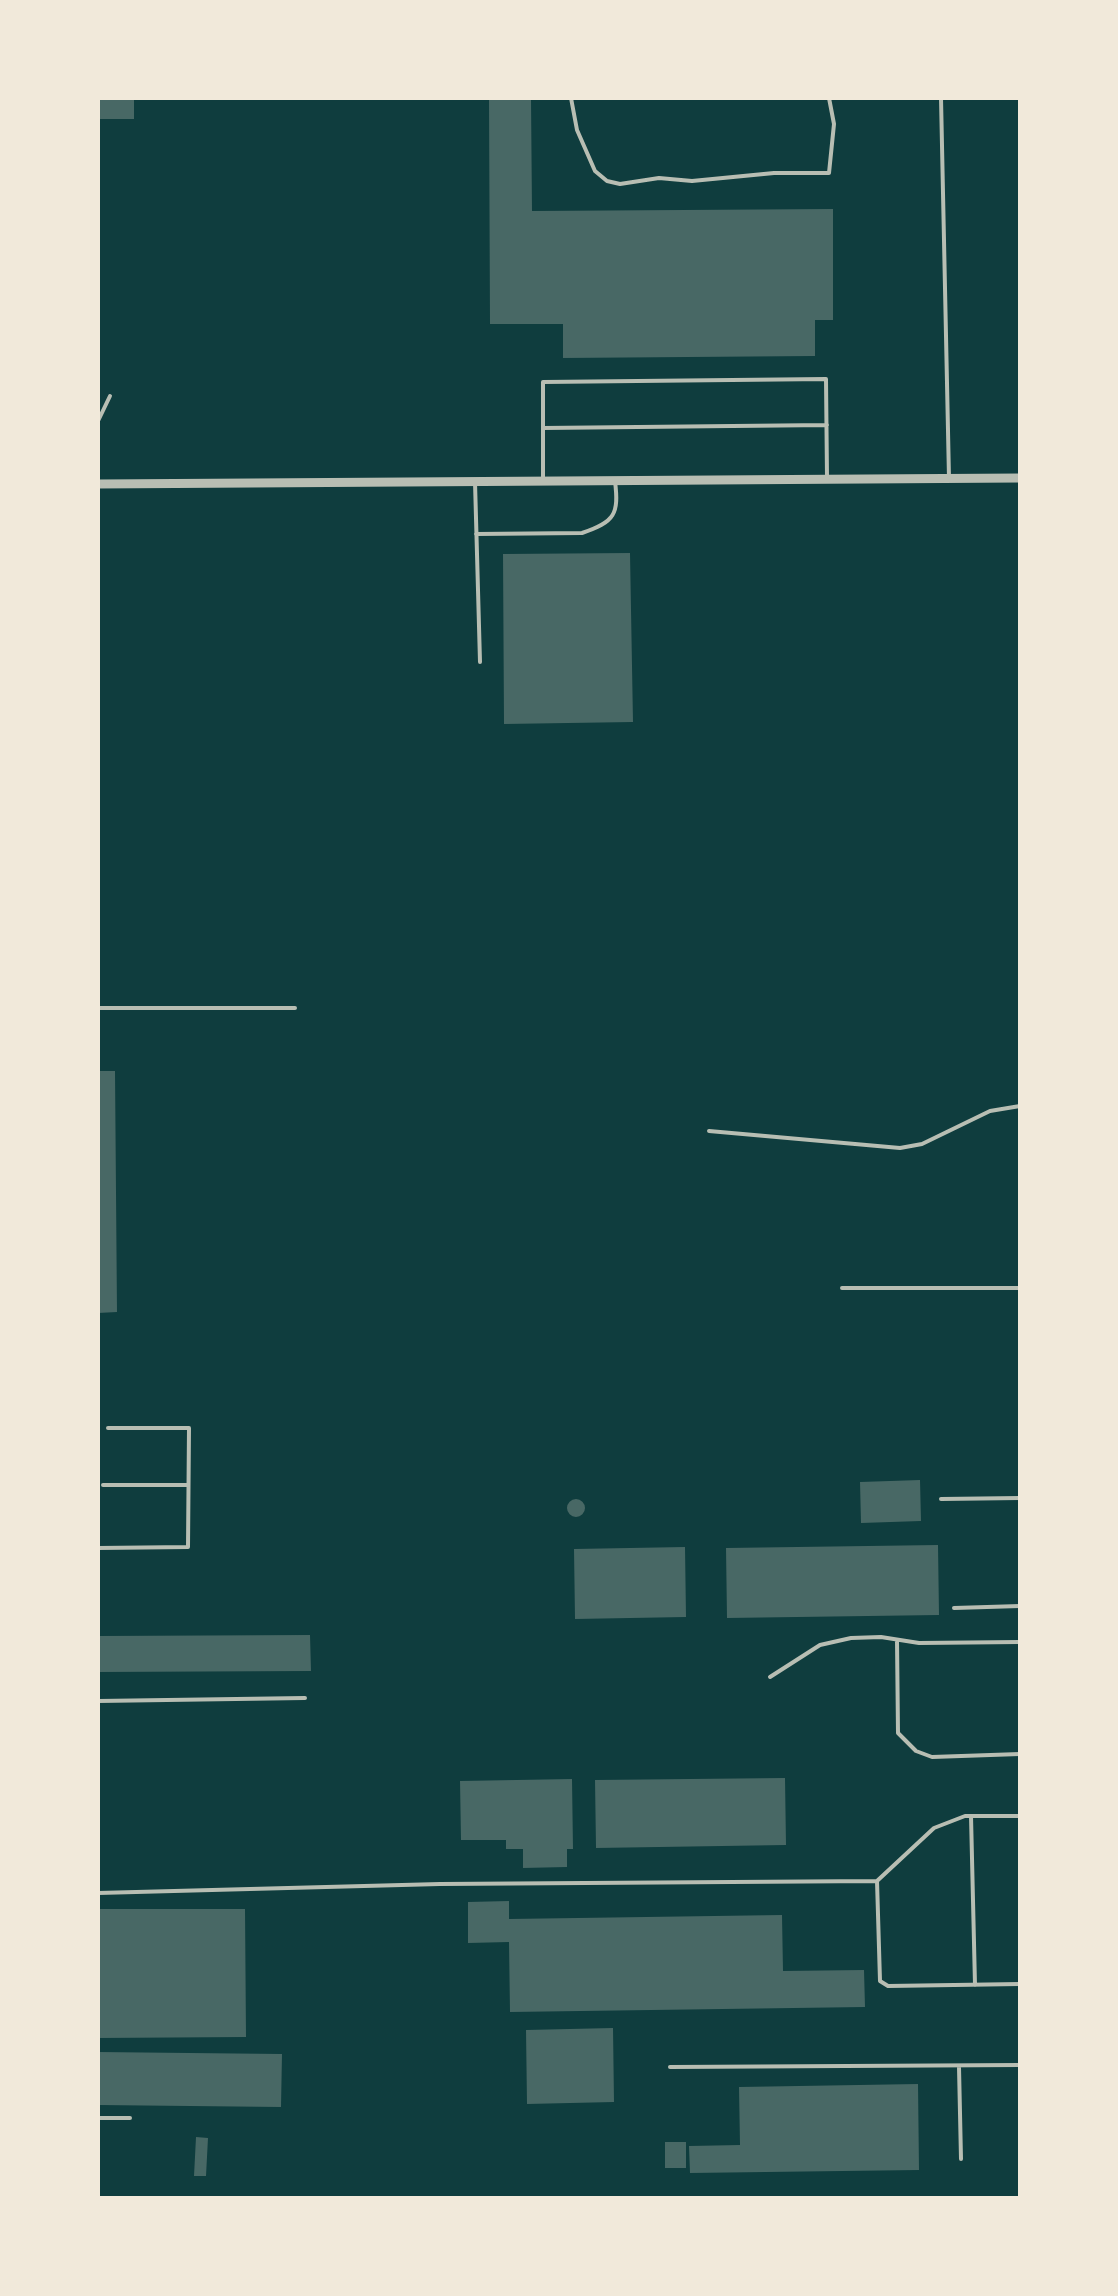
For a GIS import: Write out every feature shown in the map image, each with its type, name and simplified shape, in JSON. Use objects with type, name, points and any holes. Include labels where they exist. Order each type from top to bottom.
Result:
[{"type":"street","points":[[98,484],[1020,478]]},
{"type":"lane","points":[[572,98],[577,130],[595,171],[606,181],[620,184],[659,178],[692,182],[774,173],[829,173],[834,124],[829,98]]},
{"type":"lane","points":[[941,98],[949,478]]},
{"type":"lane","points":[[543,481],[543,382],[826,379],[827,479]]},
{"type":"lane","points":[[98,421],[110,396]]},
{"type":"lane","points":[[543,428],[827,425]]},
{"type":"lane","points":[[476,534],[582,533],[595,529],[615,514],[615,480]]},
{"type":"lane","points":[[474,482],[480,662]]},
{"type":"lane","points":[[98,1008],[295,1008]]},
{"type":"lane","points":[[708,1131],[900,1148],[922,1144],[990,1111],[1020,1106]]},
{"type":"lane","points":[[842,1288],[1020,1288]]},
{"type":"lane","points":[[98,1548],[188,1547],[188,1428],[108,1428]]},
{"type":"lane","points":[[103,1486],[188,1485]]},
{"type":"lane","points":[[941,1499],[1020,1498]]},
{"type":"lane","points":[[954,1608],[1020,1606]]},
{"type":"lane","points":[[770,1677],[820,1645],[851,1638],[919,1644],[1020,1642]]},
{"type":"lane","points":[[898,1640],[898,1733],[916,1750],[932,1756],[1020,1754]]},
{"type":"lane","points":[[98,1701],[305,1698]]},
{"type":"lane","points":[[971,1816],[975,1985]]},
{"type":"lane","points":[[98,1893],[440,1884],[876,1881],[934,1828],[971,1816],[1020,1816]]},
{"type":"lane","points":[[876,1881],[880,1982],[888,1986],[1020,1984]]},
{"type":"lane","points":[[670,2066],[1020,2065]]},
{"type":"lane","points":[[960,2067],[961,2160]]},
{"type":"lane","points":[[98,2118],[130,2118]]},
{"type":"building","points":[[98,98],[134,98],[134,119],[98,119]]},
{"type":"building","points":[[489,98],[531,98],[532,211],[833,209],[833,320],[815,320],[815,356],[563,358],[563,324],[490,324]]},
{"type":"building","points":[[630,553],[633,722],[504,724],[503,554]]},
{"type":"building","points":[[98,1071],[115,1071],[117,1312],[98,1313]]},
{"type":"building","points":[[920,1480],[921,1521],[861,1523],[860,1482]]},
{"type":"building","points":[[576,1499],[585,1508],[576,1517],[567,1508]]},
{"type":"building","points":[[938,1545],[939,1615],[727,1618],[726,1548]]},
{"type":"building","points":[[685,1547],[686,1617],[575,1619],[574,1549]]},
{"type":"building","points":[[310,1635],[311,1671],[98,1672],[98,1636]]},
{"type":"building","points":[[785,1778],[786,1845],[596,1848],[595,1780]]},
{"type":"building","points":[[572,1779],[573,1849],[567,1849],[567,1867],[523,1868],[523,1849],[506,1849],[506,1840],[461,1840],[460,1781]]},
{"type":"building","points":[[509,1901],[509,1919],[782,1915],[783,1971],[864,1970],[865,2007],[510,2012],[509,1942],[468,1943],[468,1902]]},
{"type":"building","points":[[98,1909],[245,1909],[246,2037],[98,2038]]},
{"type":"building","points":[[613,2028],[614,2102],[527,2104],[526,2030]]},
{"type":"building","points":[[98,2052],[282,2054],[281,2107],[98,2105]]},
{"type":"building","points":[[918,2084],[919,2170],[690,2173],[689,2146],[740,2145],[739,2087]]},
{"type":"building","points":[[196,2137],[208,2138],[206,2176],[194,2176]]},
{"type":"building","points":[[665,2142],[686,2142],[686,2168],[665,2168]]}]
